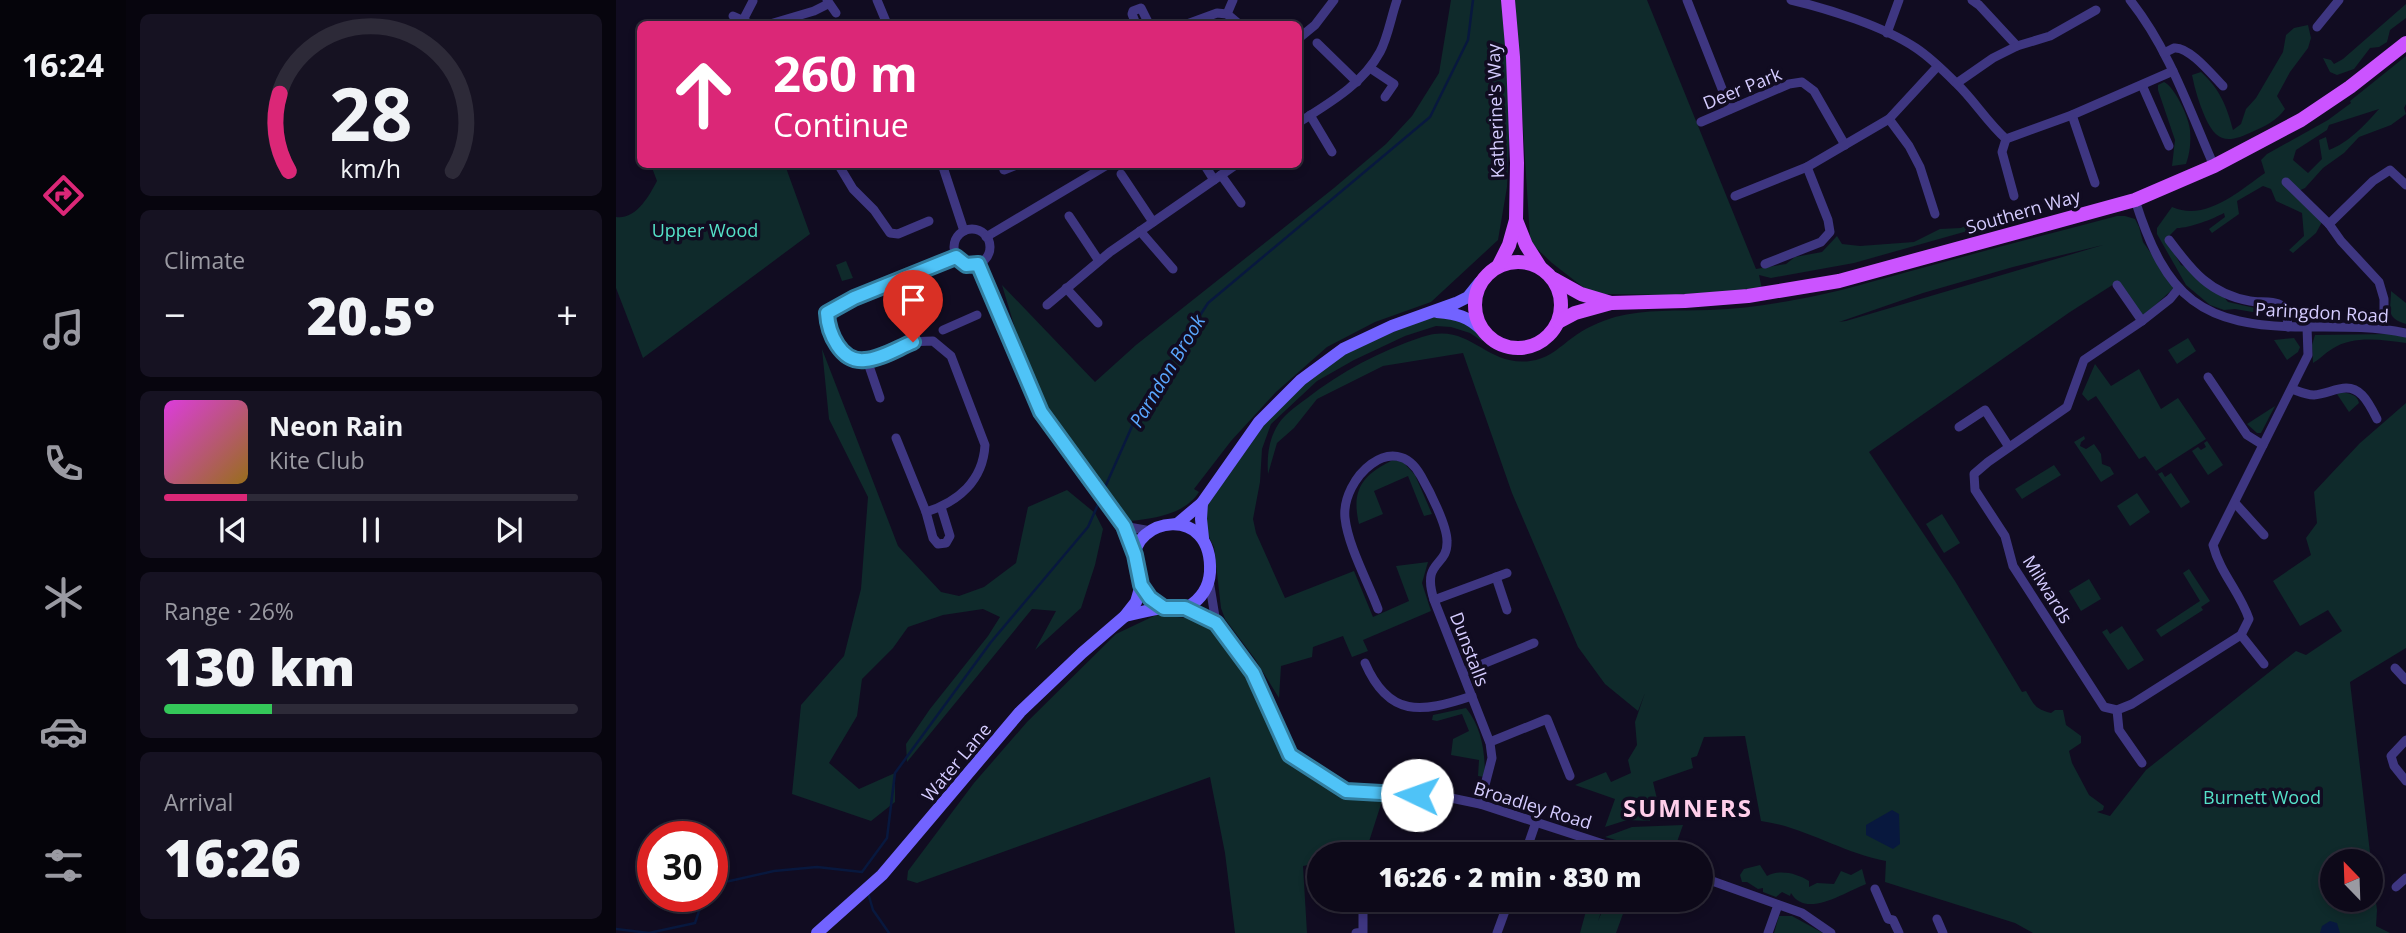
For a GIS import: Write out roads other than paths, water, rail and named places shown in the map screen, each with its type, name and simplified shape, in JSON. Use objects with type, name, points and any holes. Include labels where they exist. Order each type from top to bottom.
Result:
[{"type":"main road","name":"Katherine's Way","points":[[1499,265],[1509,245],[1516,220],[1517,151],[1508,0]]},
{"type":"main road","name":"Southern Way","points":[[1558,322],[1575,313],[1611,303],[1748,296],[1814,286],[2135,200],[2214,166],[2301,120],[2406,43]]},
{"type":"main road","name":"Katherine's Way","points":[[1516,220],[1540,267]]},
{"type":"main road","points":[[1202,503],[1203,538],[1210,558],[1209,580],[1201,597],[1185,608],[1164,608],[1150,598],[1141,585],[1135,555],[1141,539],[1151,531],[1177,524],[1202,503],[1259,422],[1301,380],[1343,349],[1392,326],[1468,297],[1491,270],[1499,265],[1521,261],[1540,267],[1553,278],[1562,302],[1558,322],[1546,338],[1534,346],[1523,348],[1499,344],[1461,314],[1433,312]]},
{"type":"main road","name":"Southern Way","points":[[1553,278],[1581,295],[1611,303]]},
{"type":"main road","points":[[1480,282],[1475,296],[1474,312],[1482,330]]},
{"type":"main road","points":[[1177,524],[1192,528],[1203,538]]},
{"type":"main road","name":"Water Lane","points":[[817,933],[882,876],[1020,712],[1125,616],[1136,602],[1141,585]]},
{"type":"main road","name":"Water Lane","points":[[1125,616],[1164,608]]},
{"type":"street","points":[[877,0],[886,21]]},
{"type":"street","points":[[1227,14],[1233,0]]},
{"type":"street","points":[[1302,36],[1315,25],[1334,0]]},
{"type":"street","points":[[1686,0],[1730,109]]},
{"type":"street","points":[[1791,0],[1817,3],[1917,48],[1957,83],[2006,139]]},
{"type":"street","points":[[1887,33],[1899,0]]},
{"type":"street","points":[[2130,0],[2164,53],[2214,166]]},
{"type":"street","points":[[2317,27],[2339,0]]},
{"type":"street","points":[[742,21],[752,1]]},
{"type":"street","points":[[1302,120],[1357,82],[1370,68],[1381,50],[1394,1]]},
{"type":"street","points":[[781,21],[814,12],[827,2],[836,13]]},
{"type":"street","points":[[1978,2],[2017,46]]},
{"type":"street","points":[[1135,21],[1133,10],[1141,8],[1148,21]]},
{"type":"street","points":[[1957,83],[1993,58],[2017,46],[2050,36],[2096,10]]},
{"type":"street","points":[[1194,21],[1217,13],[1227,14],[1235,21]]},
{"type":"street","points":[[1317,43],[1357,82]]},
{"type":"street","points":[[2164,53],[2174,48],[2183,49],[2223,86]]},
{"type":"street","points":[[1735,195],[1807,167],[1889,119],[1937,67]]},
{"type":"street","points":[[1370,68],[1394,84],[1385,97]]},
{"type":"street","points":[[2006,139],[2072,115],[2173,71]]},
{"type":"street","name":"Deer Park","points":[[1701,122],[1789,84],[1802,82],[1814,91],[1845,145]]},
{"type":"street","points":[[2142,85],[2169,146]]},
{"type":"street","points":[[1310,115],[1332,152]]},
{"type":"street","points":[[2072,115],[2095,183]]},
{"type":"street","points":[[1889,119],[1909,146],[1920,167],[1935,214]]},
{"type":"street","points":[[2006,139],[2002,152],[2014,196]]},
{"type":"street","points":[[2329,224],[2373,181],[2398,162]]},
{"type":"street","points":[[1765,264],[1821,242],[1830,232],[1828,219],[1807,167]]},
{"type":"street","points":[[840,168],[853,189],[874,210],[890,233],[898,234],[929,220]]},
{"type":"street","points":[[943,168],[964,231]]},
{"type":"street","points":[[986,237],[1102,168]]},
{"type":"street","points":[[1207,168],[1241,203]]},
{"type":"street","points":[[1047,304],[1099,261],[1232,168]]},
{"type":"street","points":[[2390,170],[2406,185]]},
{"type":"street","points":[[1121,174],[1153,222]]},
{"type":"street","points":[[2286,182],[2329,224],[2379,282],[2384,299],[2384,328]]},
{"type":"street","name":"Paringdon Road","points":[[2135,200],[2146,235],[2158,260],[2179,288],[2204,309],[2242,323],[2287,327],[2384,328],[2406,333]]},
{"type":"street","points":[[1069,216],[1099,261]]},
{"type":"street","points":[[974,229],[986,237],[989,253],[978,264],[966,265],[956,257],[955,240],[964,231],[974,229]]},
{"type":"street","points":[[1140,231],[1173,269]]},
{"type":"street","points":[[2169,240],[2201,279],[2228,296],[2282,306],[2286,311],[2287,327]]},
{"type":"street","points":[[926,512],[956,499],[970,487],[984,460],[985,445],[951,356],[933,341],[913,342],[867,360],[854,358],[839,349],[828,328],[827,313],[854,298],[956,257]]},
{"type":"street","points":[[978,264],[1041,412],[1124,526],[1135,555]]},
{"type":"street","points":[[2117,285],[2142,321]]},
{"type":"street","points":[[1066,288],[1098,323]]},
{"type":"street","name":"Milwards","points":[[2117,710],[2104,707],[2016,571],[2005,536],[1975,490],[1974,474],[2067,407],[2084,360],[2142,321],[2170,299],[2179,288]]},
{"type":"street","points":[[943,330],[977,315]]},
{"type":"street","points":[[2142,763],[2119,730],[2117,710],[2132,704],[2241,635],[2249,619],[2245,607],[2217,562],[2213,545],[2308,355],[2307,327]]},
{"type":"street","points":[[867,360],[880,398]]},
{"type":"street","points":[[2208,377],[2247,435],[2263,445]]},
{"type":"street","points":[[2292,389],[2307,395],[2317,395],[2340,387],[2352,389],[2361,394],[2377,419]]},
{"type":"street","points":[[1959,427],[1985,410],[2009,447]]},
{"type":"street","points":[[896,438],[926,512],[933,538],[938,544],[946,543],[950,536],[941,507]]},
{"type":"street","points":[[1378,609],[1351,540],[1345,517],[1347,499],[1355,482],[1368,466],[1394,454],[1408,460],[1421,475],[1447,541],[1443,556],[1431,572],[1429,584],[1434,600]]},
{"type":"street","points":[[2235,503],[2263,535]]},
{"type":"street","points":[[1124,526],[1151,531]]},
{"type":"street","name":"Dunstalls","points":[[1480,804],[1492,758],[1490,742],[1434,600],[1507,573]]},
{"type":"street","points":[[1496,577],[1507,610]]},
{"type":"street","name":"Broadley Road","points":[[1209,580],[1216,623],[1253,673],[1290,755],[1346,791],[1451,798],[1480,804],[1597,842]]},
{"type":"street","name":"Broadley Road","points":[[1185,608],[1216,623]]},
{"type":"street","points":[[2241,635],[2263,664]]},
{"type":"street","points":[[1463,672],[1534,643]]},
{"type":"street","points":[[1365,663],[1384,694],[1414,708],[1439,707],[1472,696]]},
{"type":"street","points":[[2395,668],[2406,680]]},
{"type":"street","points":[[1490,742],[1547,719],[1570,776]]},
{"type":"street","points":[[2406,740],[2390,756],[2406,781]]},
{"type":"street","points":[[1529,842],[1536,822]]},
{"type":"street","points":[[2396,887],[2406,878]]},
{"type":"street","points":[[1713,881],[1802,913],[1831,933]]},
{"type":"street","points":[[1875,889],[1888,919],[1893,920],[1899,933]]},
{"type":"street","points":[[1768,933],[1778,905]]},
{"type":"street","points":[[1356,933],[1363,932],[1363,912]]},
{"type":"street","points":[[1497,933],[1504,912]]},
{"type":"street","points":[[1937,919],[1943,933]]},
{"type":"water","points":[[1892,810],[1899,814],[1900,844],[1893,849],[1866,835],[1866,825]]},
{"type":"water","points":[[2330,921],[2337,923],[2340,933],[2320,933],[2322,926]]},
{"type":"waterway","name":"Parndon Brook","points":[[1102,494],[1141,406],[1208,303],[1430,117],[1468,40],[1473,0]]},
{"type":"waterway","name":"Parndon Brook","points":[[728,881],[774,871],[817,867],[862,872],[887,838],[895,773],[991,642],[1088,527],[1100,500]]},
{"type":"waterway","points":[[868,893],[873,910],[889,933]]},
{"type":"waterway","name":"Parndon Brook","points":[[616,929],[649,933],[695,923],[699,912]]},
{"type":"district","name":"SUMNERS","points":[[1688,807]]},
{"type":"park label","name":"Upper Wood","points":[[705,230]]},
{"type":"park label","name":"Burnett Wood","points":[[2262,797]]}]
